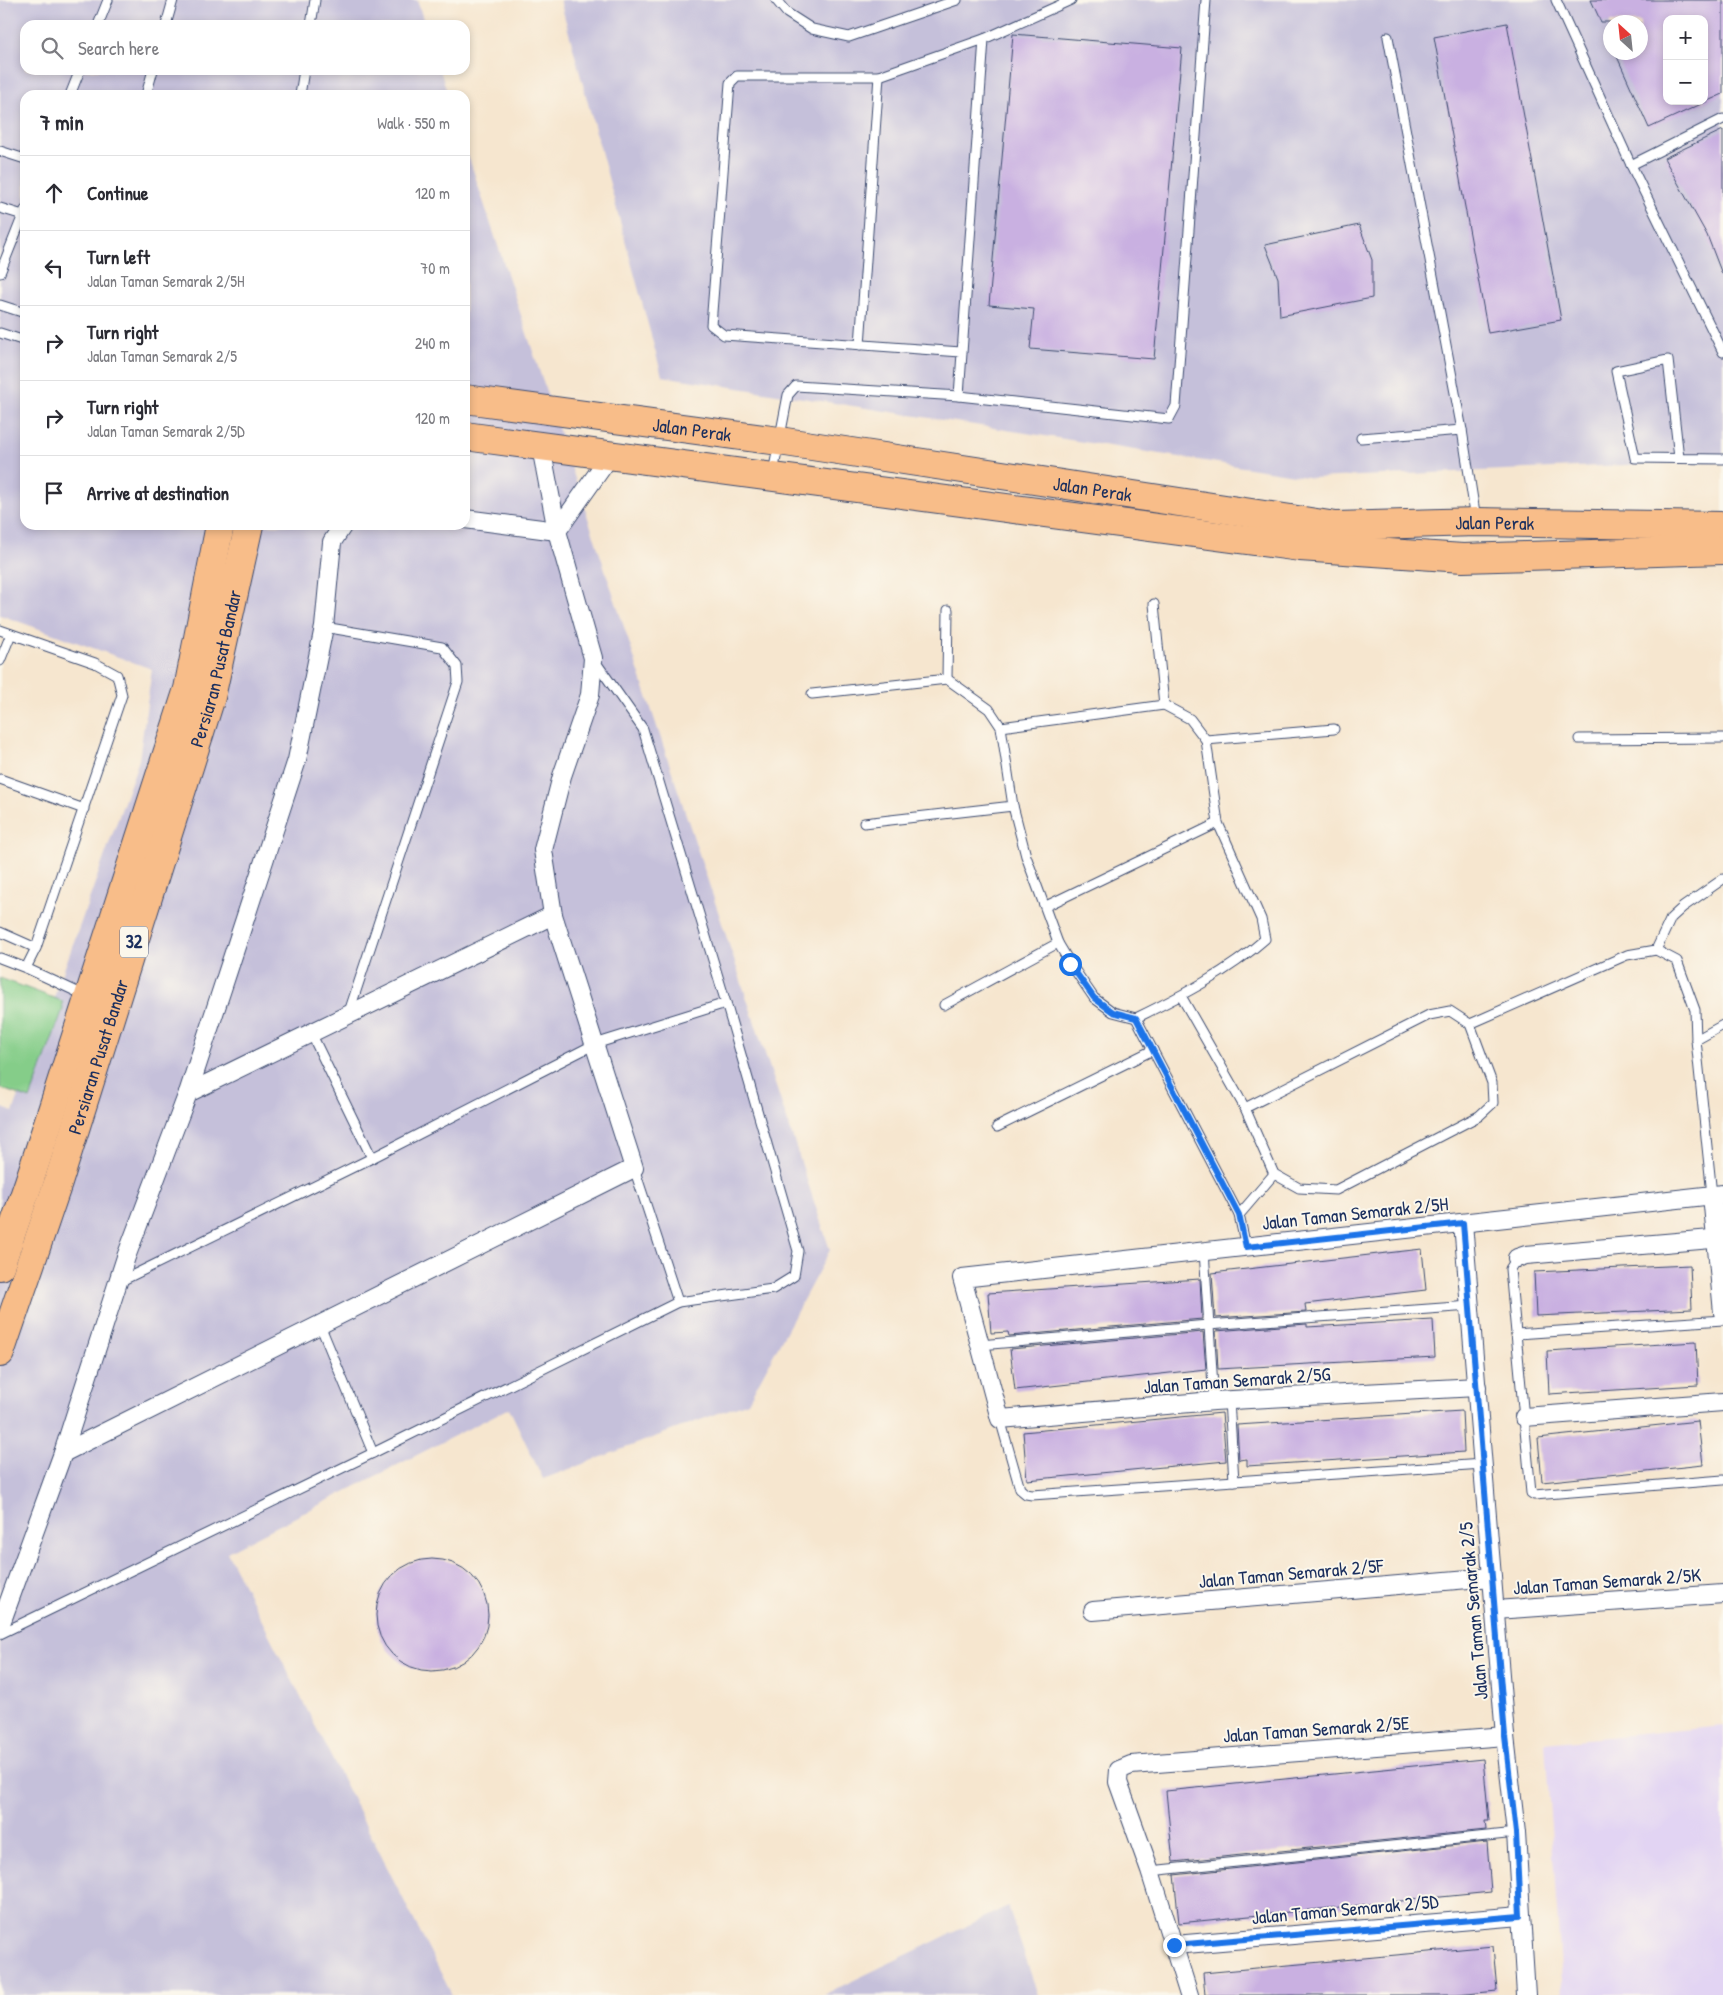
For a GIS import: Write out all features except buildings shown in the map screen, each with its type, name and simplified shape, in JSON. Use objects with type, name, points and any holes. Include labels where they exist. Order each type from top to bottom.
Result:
[{"type":"main road","name":"Jalan Perak","points":[[470,400],[779,441],[1336,526],[1477,522],[1723,526]]},
{"type":"main road","points":[[593,416],[595,430],[622,458]]},
{"type":"main road","name":"Jalan Perak","points":[[470,437],[1310,548],[1464,558],[1723,550]]},
{"type":"main road","name":"Persiaran Pusat Bandar","points":[[0,1266],[188,689],[219,530]]},
{"type":"main road","name":"Persiaran Pusat Bandar","points":[[0,1353],[58,1183],[211,697],[248,530]]},
{"type":"street","points":[[63,1453],[634,1168],[553,915],[543,850],[562,776],[590,695],[593,658],[557,531],[541,446]]},
{"type":"street","points":[[557,531],[622,458]]},
{"type":"street","points":[[470,520],[557,531]]},
{"type":"street","points":[[0,1626],[63,1453],[118,1282],[188,1093],[297,760],[324,627],[332,542],[340,530]]},
{"type":"street","points":[[188,1093],[553,915]]},
{"type":"street","points":[[1717,1195],[1723,1312]]},
{"type":"street","name":"Jalan Taman Semarak 2/5H","points":[[980,1345],[962,1278],[1717,1195]]},
{"type":"street","name":"Jalan Taman Semarak 2/5","points":[[1463,1223],[1505,1736],[1516,1833],[1526,1995]]},
{"type":"street","points":[[1517,1258],[1526,1254],[1720,1238]]},
{"type":"street","points":[[980,1345],[1000,1419]]},
{"type":"street","name":"Jalan Taman Semarak 2/5G","points":[[1000,1419],[1221,1400],[1476,1387]]},
{"type":"street","points":[[1524,1417],[1723,1402]]},
{"type":"street","name":"Jalan Taman Semarak 2/5F","points":[[1093,1611],[1492,1577]]},
{"type":"street","name":"Jalan Taman Semarak 2/5K","points":[[1495,1610],[1723,1594]]},
{"type":"street","name":"Jalan Taman Semarak 2/5E","points":[[1150,1871],[1118,1782],[1119,1770],[1131,1765],[1505,1736]]},
{"type":"street","points":[[1150,1871],[1189,1995]]},
{"type":"street","name":"Jalan Taman Semarak 2/5D","points":[[1174,1945],[1520,1916]]},
{"type":"lane","points":[[100,20],[108,0]]},
{"type":"lane","points":[[167,20],[173,0]]},
{"type":"lane","points":[[312,20],[315,0]]},
{"type":"lane","points":[[776,0],[787,13],[812,29],[849,37],[957,0]]},
{"type":"lane","points":[[962,352],[724,335],[711,325],[730,82],[737,76],[879,76],[984,39],[1071,0]]},
{"type":"lane","points":[[772,478],[788,395],[796,386],[958,396],[1169,419],[1176,406],[1206,0]]},
{"type":"lane","points":[[1556,0],[1631,165],[1723,352]]},
{"type":"lane","points":[[1388,37],[1462,430],[1477,522]]},
{"type":"lane","points":[[958,396],[984,39]]},
{"type":"lane","points":[[72,90],[78,75]]},
{"type":"lane","points":[[147,90],[152,75]]},
{"type":"lane","points":[[301,90],[303,75]]},
{"type":"lane","points":[[860,345],[879,76]]},
{"type":"lane","points":[[1631,165],[1723,119]]},
{"type":"lane","points":[[0,151],[20,157]]},
{"type":"lane","points":[[0,208],[20,211]]},
{"type":"lane","points":[[0,273],[20,222]]},
{"type":"lane","points":[[0,306],[20,312]]},
{"type":"lane","points":[[0,333],[20,339]]},
{"type":"lane","points":[[1680,458],[1668,360],[1616,370],[1635,458],[1723,459]]},
{"type":"lane","points":[[1361,438],[1462,430]]},
{"type":"lane","points":[[1154,604],[1164,705]]},
{"type":"lane","points":[[947,679],[948,610]]},
{"type":"lane","points":[[324,627],[442,647],[457,666],[458,682],[348,1015]]},
{"type":"lane","points":[[0,630],[95,663],[117,675],[122,694],[36,948],[26,968]]},
{"type":"lane","points":[[0,661],[11,634]]},
{"type":"lane","points":[[0,1634],[678,1302],[773,1289],[794,1276],[798,1251],[726,1003],[643,730],[593,658]]},
{"type":"lane","points":[[812,694],[947,679],[989,709],[1001,726],[1013,806],[1026,856],[1046,906],[1058,943],[1094,998],[1113,1012],[1136,1018],[1182,996],[1252,951],[1265,939],[1261,919],[1218,823],[1206,740],[1190,719],[1164,705],[1001,726]]},
{"type":"lane","points":[[1206,740],[1334,729]]},
{"type":"lane","points":[[1579,738],[1723,738]]},
{"type":"lane","points":[[0,780],[84,809]]},
{"type":"lane","points":[[864,823],[1013,806]]},
{"type":"lane","points":[[1046,906],[1218,823]]},
{"type":"lane","points":[[1656,950],[1671,918],[1683,907],[1723,879]]},
{"type":"lane","points":[[0,932],[36,948]]},
{"type":"lane","points":[[944,1005],[1058,943]]},
{"type":"lane","points":[[1470,1024],[1627,955],[1656,950],[1677,961],[1695,1010],[1696,1040],[1717,1195]]},
{"type":"lane","points":[[0,958],[88,997]]},
{"type":"lane","points":[[1182,996],[1245,1108],[1274,1174],[1299,1188],[1336,1190],[1479,1116],[1492,1102],[1492,1083],[1470,1024],[1450,1011],[1429,1015],[1245,1108]]},
{"type":"lane","points":[[118,1282],[372,1158],[595,1044],[726,1003]]},
{"type":"lane","points":[[1136,1018],[1239,1215],[1246,1247]]},
{"type":"lane","points":[[1696,1040],[1723,1025]]},
{"type":"lane","points":[[312,1032],[372,1158]]},
{"type":"lane","points":[[997,1127],[1154,1050]]},
{"type":"lane","points":[[634,1168],[678,1302]]},
{"type":"lane","points":[[1239,1215],[1274,1174]]},
{"type":"lane","points":[[1204,1252],[1208,1325],[1234,1481]]},
{"type":"lane","points":[[1517,1258],[1510,1269],[1531,1493],[1534,1495],[1723,1480]]},
{"type":"lane","points":[[980,1345],[1208,1325],[1470,1306]]},
{"type":"lane","points":[[1516,1334],[1723,1320]]},
{"type":"lane","points":[[320,1325],[373,1453]]},
{"type":"lane","points":[[1000,1419],[1020,1490],[1026,1494],[1483,1464]]},
{"type":"lane","points":[[1150,1871],[1516,1833]]},
{"type":"shaded area","points":[[0,0],[417,0],[423,20],[20,20],[20,75],[442,75],[446,90],[20,90],[20,530],[470,530],[470,161],[830,1250],[748,1402],[543,1479],[509,1408],[227,1552],[452,1995],[0,1995],[0,1107],[13,1112],[139,760],[152,669],[0,615]]},
{"type":"shaded area","points":[[560,0],[1723,0],[1723,461],[1313,478],[662,376]]},
{"type":"shaded area","points":[[1723,1726],[1723,1995],[1563,1995],[1545,1743]]},
{"type":"shaded area","points":[[1008,1906],[1038,1995],[823,1995]]},
{"type":"green space","points":[[0,978],[62,1001],[63,1009],[30,1099],[0,1088]]},
{"type":"route","points":[[1070,964],[1094,998],[1113,1012],[1136,1018],[1239,1215],[1246,1247],[1463,1223],[1505,1736],[1516,1833],[1520,1916],[1174,1945]]}]
